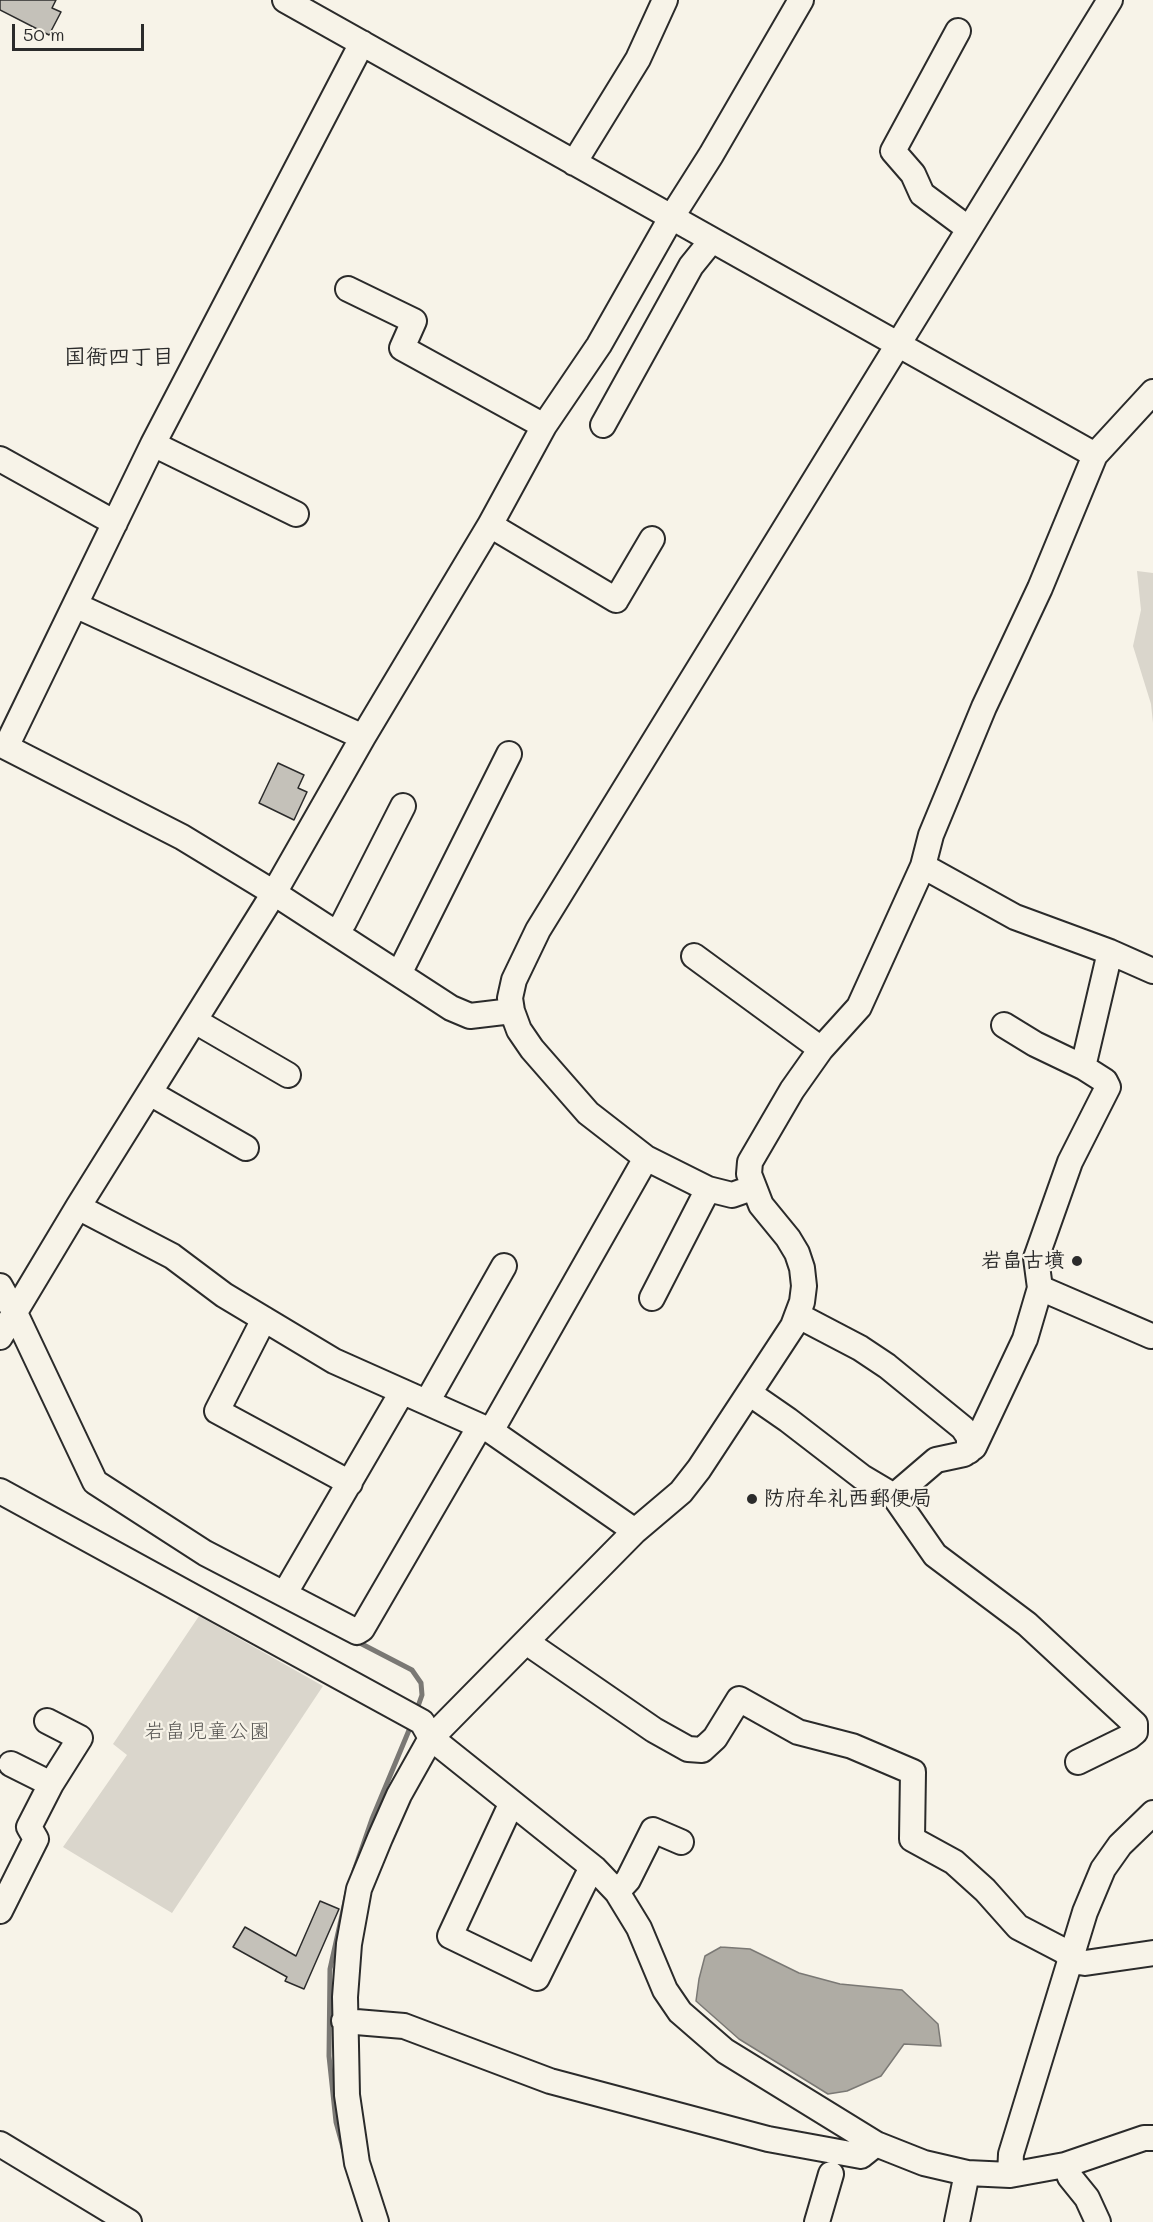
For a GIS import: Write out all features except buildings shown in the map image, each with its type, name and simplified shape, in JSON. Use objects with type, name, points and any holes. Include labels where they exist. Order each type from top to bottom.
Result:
[{"type":"street","points":[[285,0],[1095,455]]},
{"type":"street","points":[[574,163],[638,59],[665,0]]},
{"type":"street","points":[[0,1337],[78,1207],[274,893],[363,737],[490,525],[544,426],[600,345],[671,218],[711,155],[801,0]]},
{"type":"street","points":[[752,1188],[732,1195],[708,1189],[646,1158],[588,1113],[531,1049],[519,1030],[510,998],[514,980],[538,930],[1110,0]]},
{"type":"street","points":[[958,31],[893,151],[913,174],[922,194],[969,229]]},
{"type":"street","points":[[362,43],[153,444],[75,605],[3,745],[182,837],[274,893],[451,1008],[470,1016],[512,1011]]},
{"type":"street","points":[[603,424],[691,266],[712,240]]},
{"type":"street","points":[[348,289],[414,321],[402,348],[544,426]]},
{"type":"street","points":[[376,2222],[357,2163],[347,2095],[344,2021],[349,1944],[359,1889],[399,1795],[431,1738],[635,1531],[681,1492],[699,1469],[793,1326],[802,1302],[804,1286],[802,1268],[797,1253],[788,1238],[761,1205],[752,1188],[749,1174],[750,1162],[792,1090],[821,1049],[859,1007],[923,866],[931,835],[984,707],[1040,588],[1095,455],[1153,392]]},
{"type":"street","points":[[153,444],[296,514]]},
{"type":"street","points":[[0,459],[115,523]]},
{"type":"street","points":[[490,525],[615,600],[652,539]]},
{"type":"street","points":[[75,605],[363,737]]},
{"type":"street","points":[[399,974],[509,754]]},
{"type":"street","points":[[336,933],[344,922],[403,806]]},
{"type":"street","points":[[923,866],[1015,917],[1110,952],[1153,971]]},
{"type":"street","points":[[1083,1067],[1110,952]]},
{"type":"street","points":[[694,956],[821,1049]]},
{"type":"street","points":[[195,1021],[288,1075]]},
{"type":"street","points":[[894,1496],[936,1460],[964,1454],[974,1448],[1025,1339],[1040,1288],[1036,1258],[1070,1162],[1108,1087],[1105,1081],[1083,1067],[1035,1044],[1004,1025]]},
{"type":"street","points":[[150,1093],[246,1148]]},
{"type":"street","points":[[0,1286],[15,1313],[94,1482],[205,1553],[357,1632],[362,1629],[486,1429],[646,1158]]},
{"type":"street","points":[[652,1298],[708,1189]]},
{"type":"street","points":[[78,1207],[172,1256],[224,1295],[334,1361],[486,1429],[635,1531]]},
{"type":"street","points":[[427,1402],[504,1266]]},
{"type":"street","points":[[1040,1288],[1151,1336]]},
{"type":"street","points":[[797,1316],[860,1348],[887,1366],[963,1428],[969,1437],[969,1451]]},
{"type":"street","points":[[264,1319],[217,1411],[350,1483]]},
{"type":"street","points":[[285,1593],[402,1392]]},
{"type":"street","points":[[749,1393],[862,1477],[894,1496],[935,1556],[1027,1624],[1135,1724],[1136,1732],[1129,1737],[1078,1762]]},
{"type":"street","points":[[0,1491],[422,1722],[431,1738],[595,1869],[617,1892],[639,1928],[665,1990],[680,2012],[725,2051],[876,2144],[924,2163],[967,2173],[1011,2175],[1065,2165],[1144,2138],[1153,2138]]},
{"type":"street","points":[[529,1641],[535,1648],[654,1730],[688,1749],[702,1750],[715,1738],[739,1699],[798,1732],[852,1746],[913,1772],[912,1839],[954,1862],[985,1890],[1018,1927],[1064,1951],[1072,1961],[1085,1963],[1153,1953]]},
{"type":"street","points":[[0,1911],[36,1839],[29,1827],[51,1784],[80,1738],[47,1721]]},
{"type":"street","points":[[11,1764],[51,1784]]},
{"type":"street","points":[[513,1805],[507,1813],[450,1936],[537,1978],[587,1877],[595,1869]]},
{"type":"street","points":[[1011,2175],[1011,2154],[1072,1961],[1085,1912],[1103,1869],[1120,1845],[1153,1813]]},
{"type":"street","points":[[617,1892],[628,1880],[652,1830],[681,1842]]},
{"type":"street","points":[[344,2021],[404,2026],[550,2080],[768,2139],[861,2156],[876,2144]]},
{"type":"street","points":[[0,2144],[129,2222]]},
{"type":"street","points":[[1065,2165],[1070,2177],[1087,2198],[1098,2222]]},
{"type":"street","points":[[957,2222],[967,2173]]},
{"type":"street","points":[[817,2222],[831,2174]]},
{"type":"green space","points":[[1137,571],[1153,573],[1153,723],[1151,704],[1133,646],[1141,610]]},
{"type":"green space","name":"岩畠児童公園","points":[[199,1616],[323,1686],[172,1913],[63,1847],[127,1755],[113,1744]]},
{"type":"shaded area","points":[[721,1947],[750,1949],[799,1973],[840,1984],[902,1990],[938,2024],[941,2046],[904,2044],[881,2076],[847,2091],[828,2094],[739,2039],[696,2001],[705,1956]]},
{"type":"waterway","points":[[356,1641],[412,1670],[421,1683],[422,1695],[416,1712]]},
{"type":"waterway","points":[[354,1871],[372,1819],[412,1723]]},
{"type":"waterway","points":[[344,2151],[336,2122],[329,2056],[330,1969],[348,1888]]},
{"type":"place","name":"岩畠古墳","points":[[1077,1261]]},
{"type":"place","name":"防府牟礼西郵便局","points":[[752,1499]]},
{"type":"district","name":"国衙四丁目","points":[[119,357]]}]
